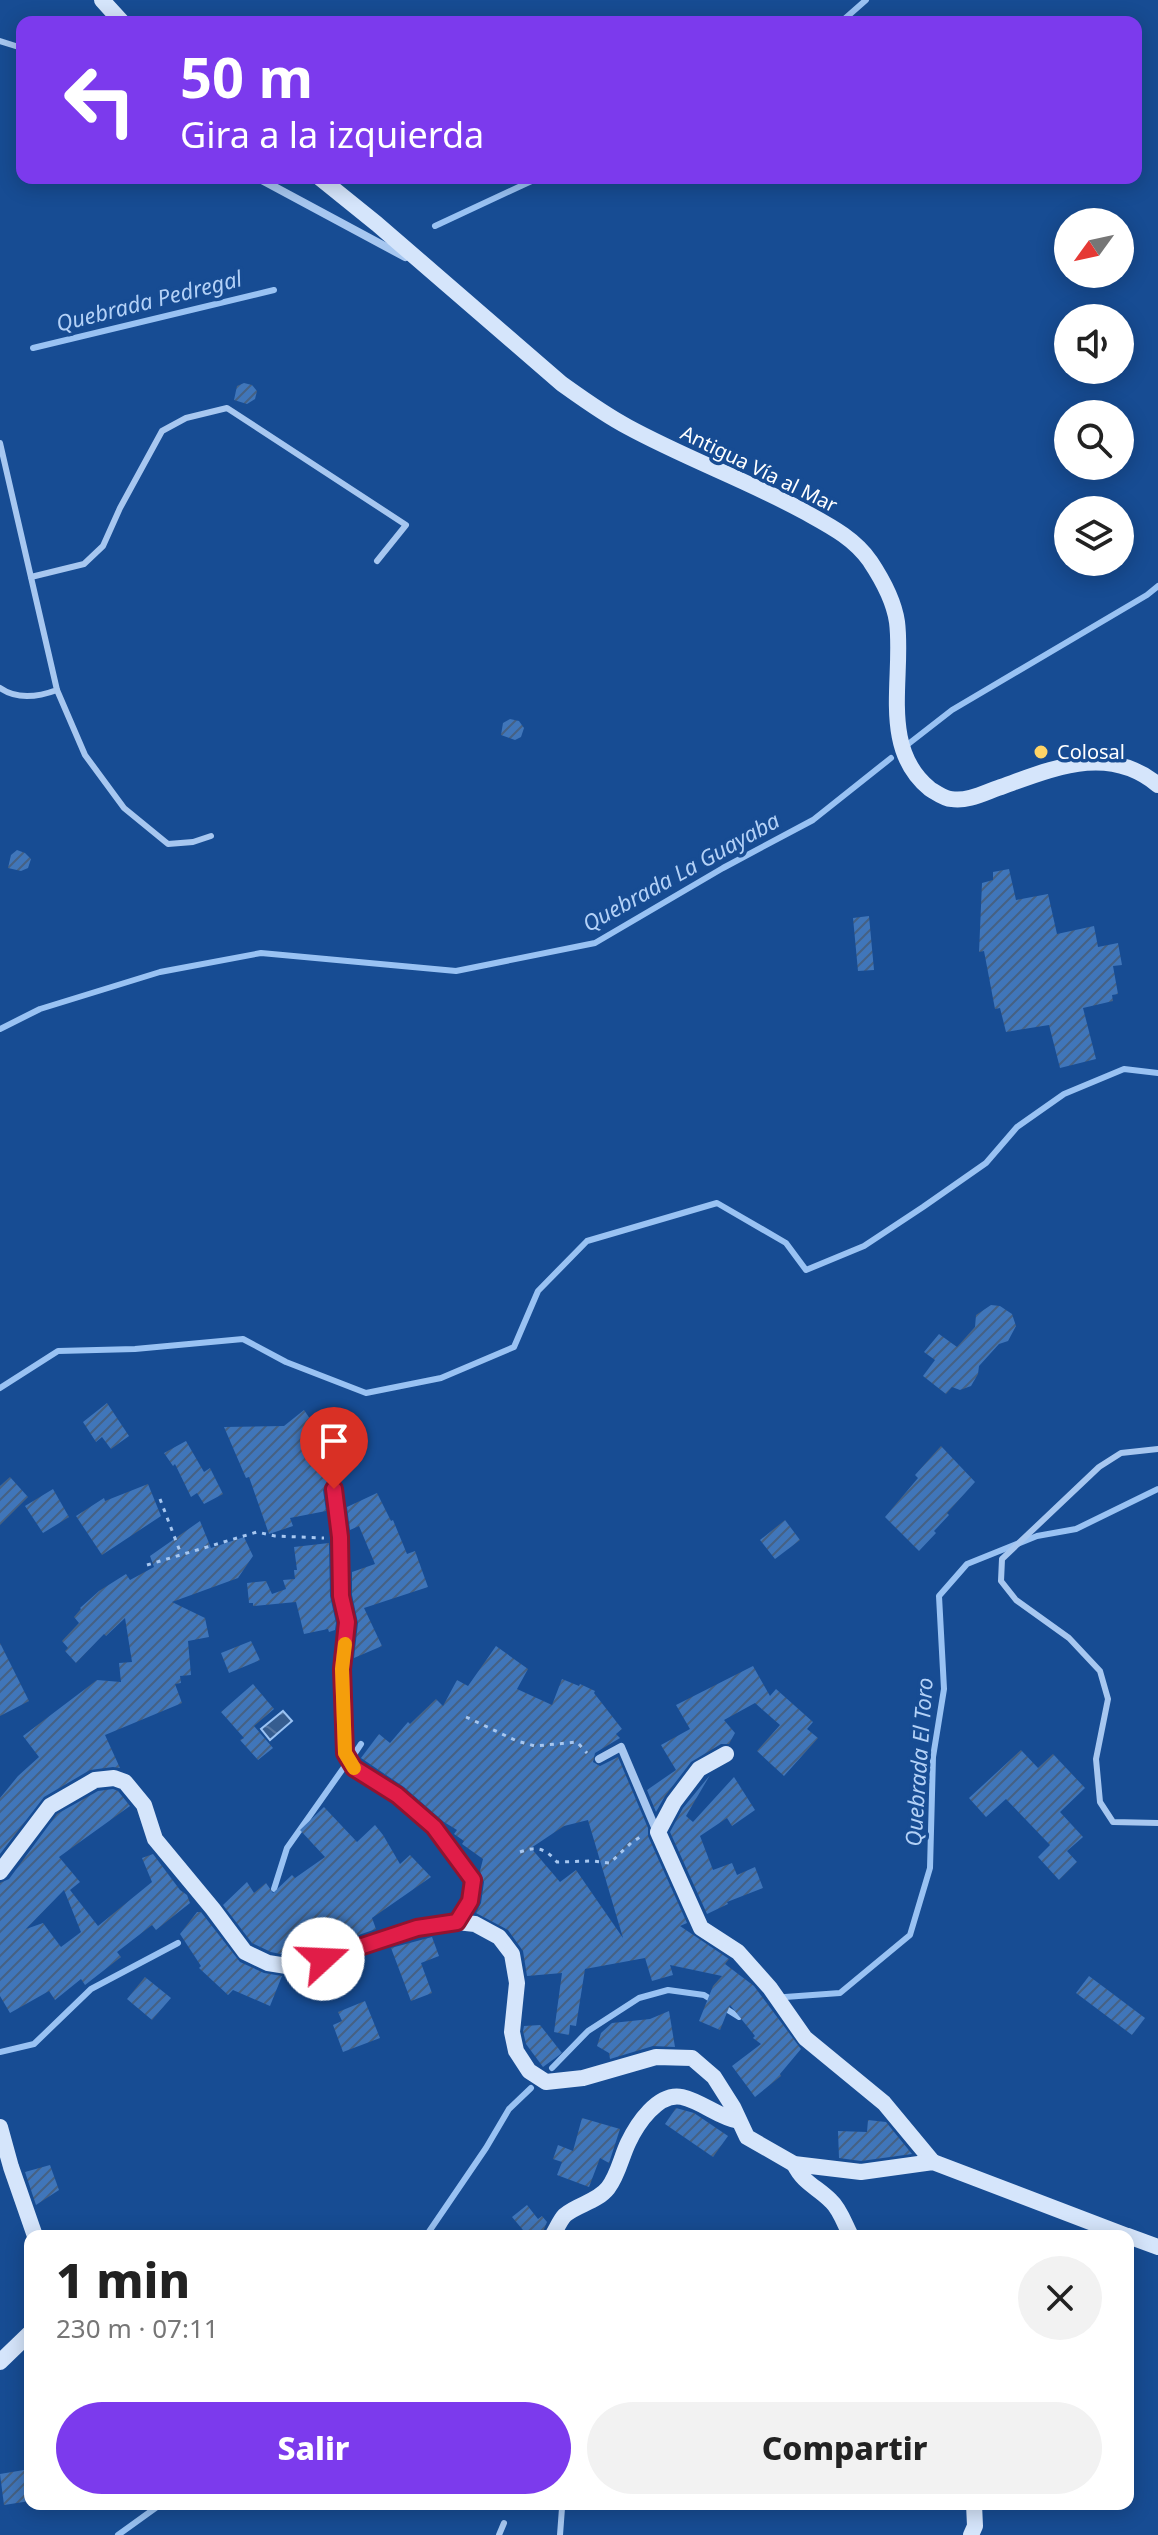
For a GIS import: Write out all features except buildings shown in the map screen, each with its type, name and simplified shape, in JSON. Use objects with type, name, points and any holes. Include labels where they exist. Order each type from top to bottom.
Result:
[{"type":"street","points":[[102,0],[117,16]]},
{"type":"street","points":[[269,184],[431,271]]},
{"type":"street","name":"Antigua Vía al Mar","points":[[327,184],[562,384],[592,405],[629,428],[782,499],[830,525],[869,559],[887,589],[896,620],[897,704],[899,731],[906,758],[931,789],[950,800],[972,797],[1076,762],[1107,762],[1137,770],[1158,785]]},
{"type":"street","points":[[334,1489],[340,1537],[341,1596],[347,1622],[342,1669],[345,1753],[354,1768],[397,1795],[434,1827],[473,1880],[470,1901],[457,1922]]},
{"type":"street","points":[[599,1759],[621,1747],[701,1928],[738,1952],[770,1988],[805,2038],[884,2103],[933,2162]]},
{"type":"street","points":[[658,1832],[674,1802],[699,1769],[726,1754]]},
{"type":"street","points":[[0,1872],[50,1806],[95,1780],[114,1778],[125,1782],[144,1805],[155,1839],[245,1952],[268,1963],[293,1967],[417,1928],[457,1922],[475,1924],[499,1937],[512,1954],[517,1983],[512,2032],[516,2051],[529,2071],[546,2082],[583,2078],[656,2057],[692,2058],[714,2077],[747,2137],[794,2164],[861,2172],[933,2162],[1111,2230]]},
{"type":"street","points":[[556,2230],[565,2215],[607,2190],[628,2141],[656,2104],[677,2096],[696,2102],[723,2118],[739,2121]]},
{"type":"street","points":[[0,2127],[33,2230]]},
{"type":"street","points":[[794,2164],[806,2183],[834,2203],[848,2230]]},
{"type":"street","points":[[1134,2238],[1158,2247]]},
{"type":"street","points":[[0,2362],[24,2339]]},
{"type":"street","points":[[971,2535],[975,2526],[974,2510]]},
{"type":"lane","points":[[31,577],[84,564],[103,546],[162,431],[186,418],[227,408],[406,525],[377,561]]},
{"type":"lane","points":[[0,443],[57,690],[85,755],[124,808],[168,844],[193,842],[211,836]]},
{"type":"lane","points":[[0,688],[10,695],[39,697],[57,690]]},
{"type":"lane","points":[[1158,1449],[1121,1453],[1099,1467],[1002,1559],[1001,1581],[1016,1600],[1069,1638],[1100,1671],[1108,1699],[1096,1759],[1100,1802],[1113,1822],[1158,1823]]},
{"type":"lane","points":[[560,2535],[562,2510]]},
{"type":"lane","points":[[499,2535],[504,2523]]},
{"type":"path","points":[[160,1499],[181,1554]]},
{"type":"path","points":[[147,1565],[257,1532],[307,1538],[340,1537]]},
{"type":"path","points":[[466,1717],[535,1746],[577,1742],[593,1760],[599,1759]]},
{"type":"path","points":[[520,1852],[540,1848],[547,1850],[557,1862],[610,1863],[631,1843],[645,1834],[658,1832]]},
{"type":"water","points":[[283,1711],[292,1721],[270,1740],[261,1729]]},
{"type":"waterway","name":"Quebrada Pedregal","points":[[848,16],[866,0]]},
{"type":"waterway","name":"Quebrada Pedregal","points":[[435,226],[525,184]]},
{"type":"waterway","name":"Quebrada Pedregal","points":[[33,348],[274,290]]},
{"type":"waterway","name":"Quebrada La Guayaba","points":[[907,745],[952,710],[1158,586]]},
{"type":"waterway","name":"Quebrada La Guayaba","points":[[0,1029],[40,1009],[160,972],[261,953],[456,971],[595,943],[723,868],[813,820],[891,758]]},
{"type":"waterway","points":[[0,1388],[58,1351],[135,1349],[243,1339],[286,1362],[366,1393],[441,1378],[514,1347],[538,1291],[587,1241],[717,1203],[786,1243],[806,1270],[864,1246],[923,1207],[986,1163],[1017,1127],[1064,1094],[1124,1069],[1158,1073]]},
{"type":"waterway","name":"Quebrada El Toro","points":[[785,1997],[840,1993],[910,1935],[930,1868],[933,1757],[944,1689],[939,1596],[967,1564],[1037,1536],[1076,1529],[1158,1489]]},
{"type":"waterway","points":[[351,1759],[361,1744]]},
{"type":"waterway","points":[[274,1889],[287,1848],[347,1763]]},
{"type":"waterway","points":[[0,2052],[34,2044],[91,1989],[178,1943]]},
{"type":"waterway","name":"Quebrada El Toro","points":[[552,2068],[588,2031],[639,1998],[668,1990],[704,1995],[739,2017],[746,2012]]},
{"type":"waterway","name":"Quebrada El Toro","points":[[430,2230],[509,2109],[531,2088]]},
{"type":"waterway","name":"Quebrada El Toro","points":[[118,2535],[153,2510]]},
{"type":"slow traffic","points":[[345,1644],[342,1669],[345,1753],[354,1768]]},
{"type":"place","name":"Colosal","points":[[1041,752]]},
{"type":"route","points":[[323,1959],[417,1928],[457,1922],[470,1901],[473,1880],[434,1827],[397,1795],[354,1768],[345,1753],[342,1669],[347,1622],[341,1596],[340,1537],[334,1489]]}]
